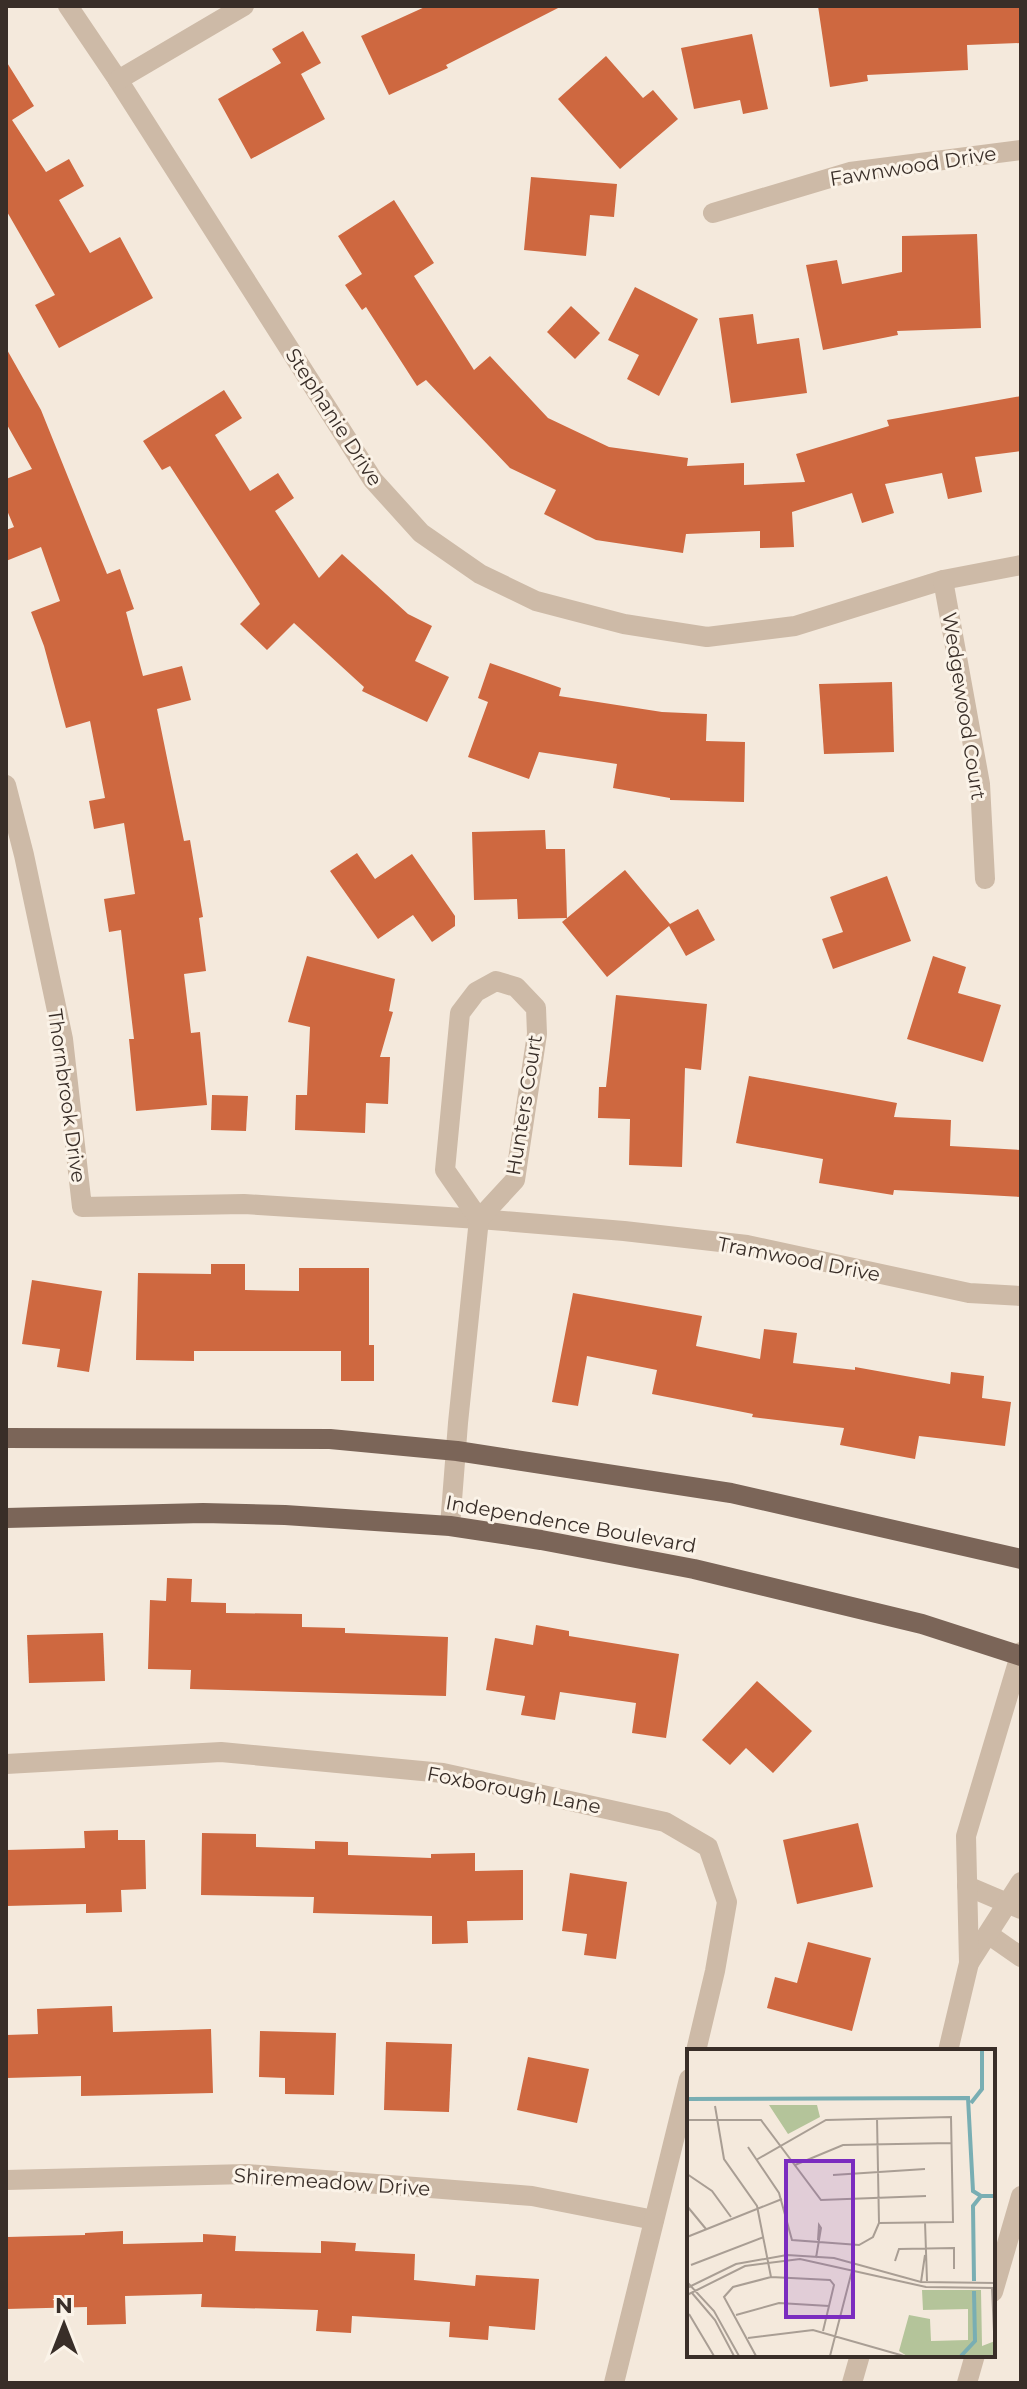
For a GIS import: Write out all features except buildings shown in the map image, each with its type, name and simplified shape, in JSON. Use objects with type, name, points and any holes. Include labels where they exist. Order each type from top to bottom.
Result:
[{"type":"main road","points":[[6,1438],[330,1439],[457,1451],[731,1493],[1021,1559]]},
{"type":"main road","name":"Independence Boulevard","points":[[6,1518],[203,1513],[450,1526],[694,1569],[922,1624],[1021,1654]]},
{"type":"street","name":"Stephanie Drive","points":[[68,6],[373,480],[421,533],[480,574],[536,601],[624,624],[707,637],[795,626],[943,580],[1021,565]]},
{"type":"street","points":[[118,80],[244,6]]},
{"type":"street","name":"Fawnwood Drive","points":[[713,213],[850,172],[1021,150]]},
{"type":"street","name":"Wedgewood Court","points":[[943,580],[980,784],[985,879]]},
{"type":"street","name":"Thornbrook Drive","points":[[6,785],[63,1039],[82,1207],[244,1204],[479,1219]]},
{"type":"street","name":"Hunters Court","points":[[496,981],[516,987],[536,1008],[537,1034],[515,1180],[479,1219],[445,1170],[460,1013],[476,992],[496,981]]},
{"type":"street","points":[[450,1526],[479,1219]]},
{"type":"street","name":"Tramwood Drive","points":[[479,1219],[747,1245],[969,1293],[1021,1296]]},
{"type":"street","points":[[948,2049],[969,1963],[966,1836],[1021,1654]]},
{"type":"street","name":"Foxborough Lane","points":[[6,1764],[221,1752],[443,1773],[665,1822],[708,1847],[727,1902],[696,2049]]},
{"type":"street","points":[[969,1963],[988,1934],[1015,1905],[1021,1882]]},
{"type":"street","points":[[967,1886],[1015,1905]]},
{"type":"street","points":[[988,1934],[1021,1957]]},
{"type":"street","points":[[614,2383],[687,2087]]},
{"type":"street","name":"Shiremeadow Drive","points":[[6,2180],[247,2174],[532,2196],[654,2220]]},
{"type":"street","points":[[995,2285],[1021,2196]]},
{"type":"street","points":[[852,2383],[859,2357]]},
{"type":"street","points":[[967,2383],[974,2357]]}]
